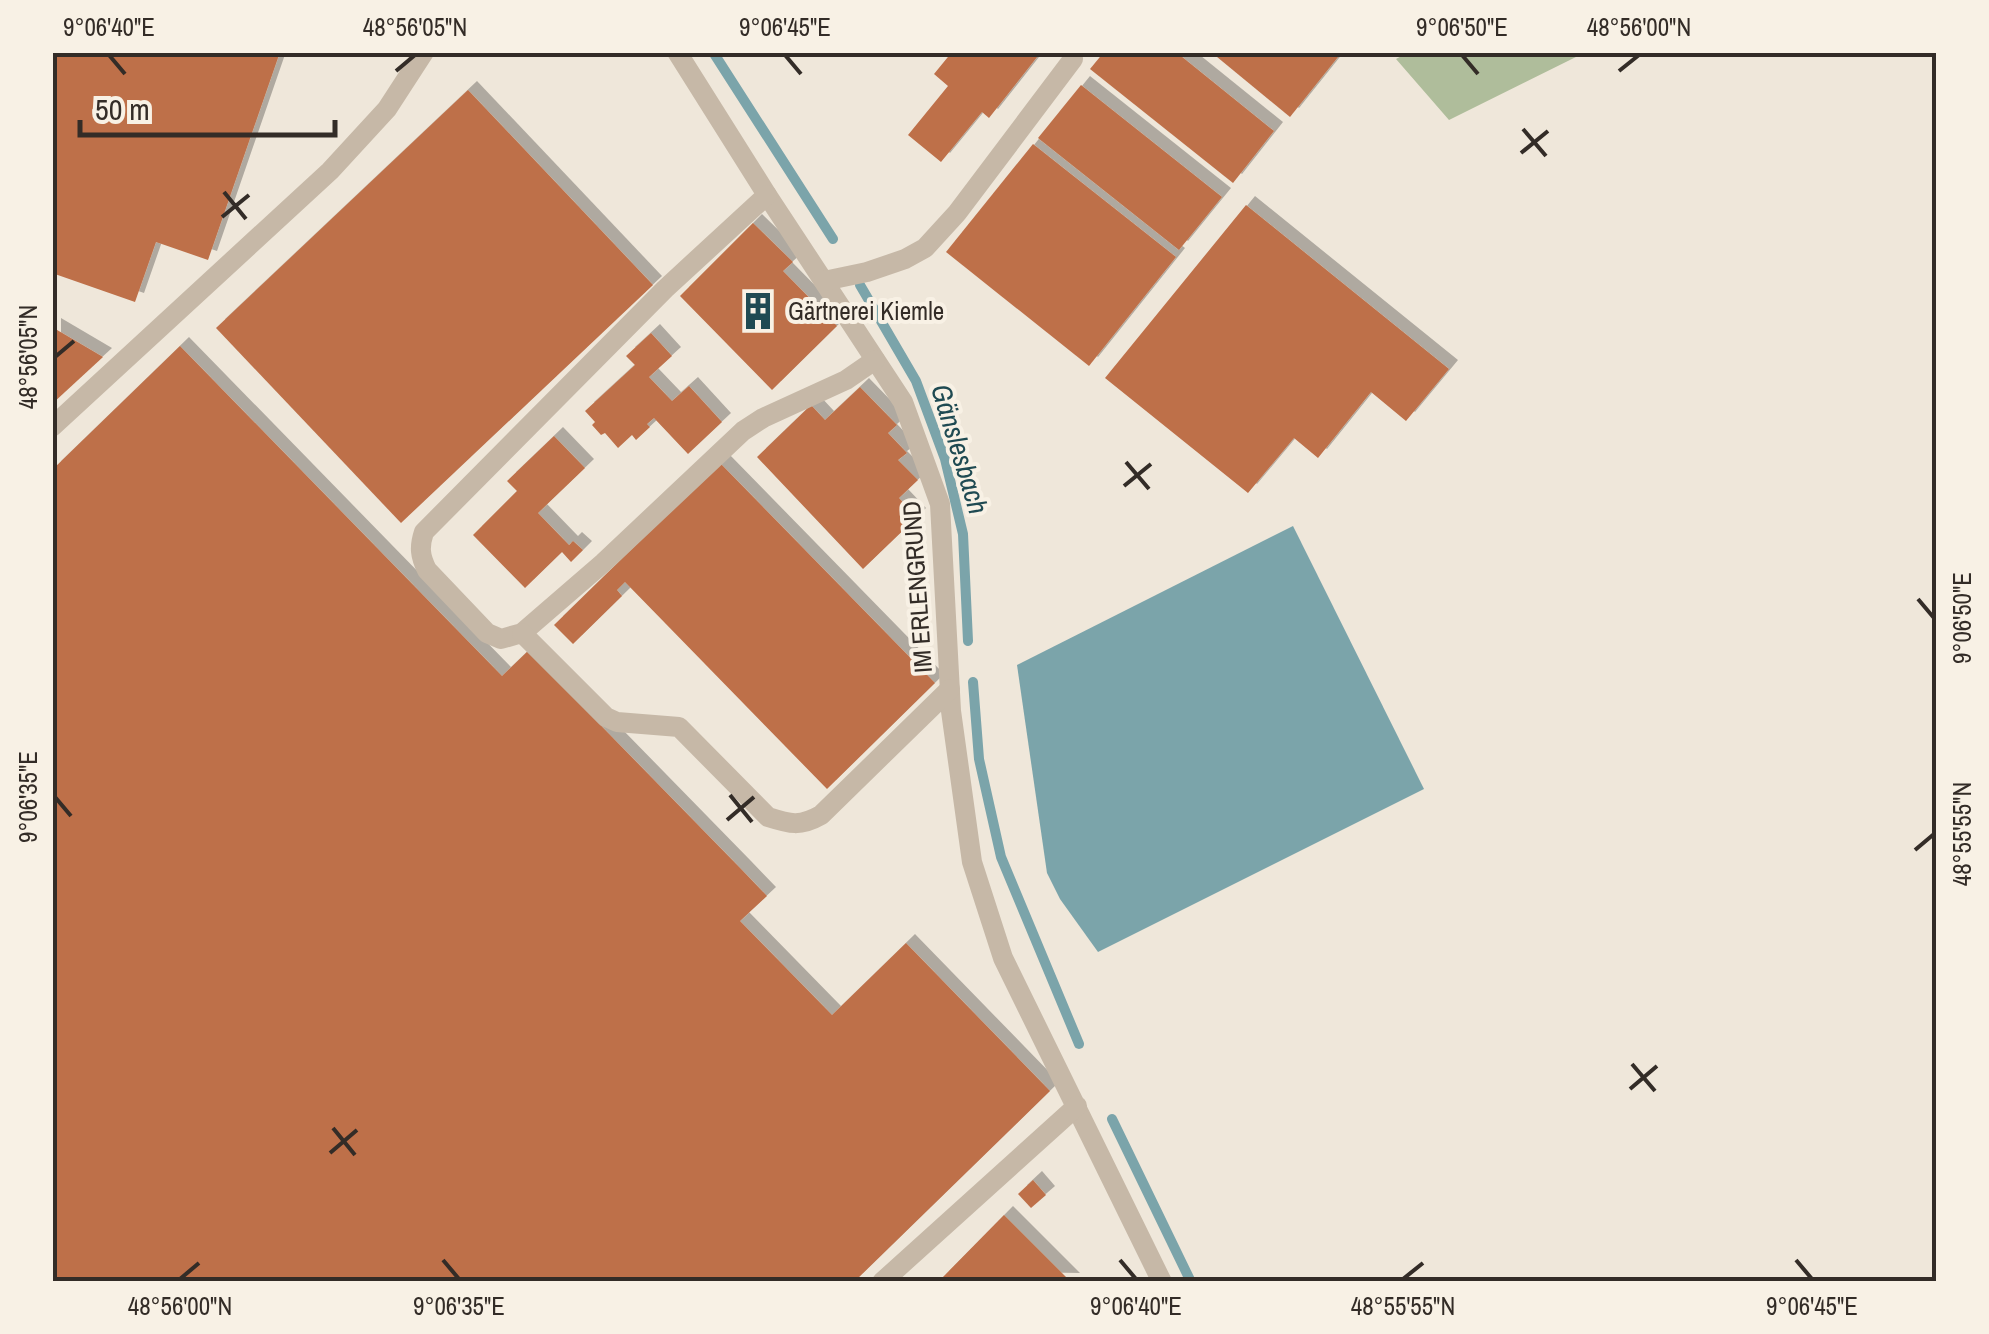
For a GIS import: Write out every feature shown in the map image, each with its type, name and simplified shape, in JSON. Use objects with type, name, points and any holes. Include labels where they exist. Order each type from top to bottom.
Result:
[{"type":"lane","points":[[52,427],[330,171],[388,109],[424,52]]},
{"type":"lane","name":"IM ERLENGRUND","points":[[677,52],[902,402],[940,504],[951,712],[972,862],[1004,958],[1162,1282]]},
{"type":"lane","points":[[824,282],[867,272],[925,248],[1073,60]]},
{"type":"lane","points":[[767,195],[665,290],[424,532],[421,559],[428,570],[488,633],[501,639],[522,633],[743,431],[846,380],[875,360]]},
{"type":"lane","points":[[522,633],[606,716],[617,722],[679,727],[768,817],[787,824],[807,823],[821,815],[950,690]]},
{"type":"lane","points":[[882,1282],[1077,1106]]},
{"type":"green space","points":[[1407,53],[1584,53],[1449,120],[1396,59]]},
{"type":"water","points":[[1293,526],[1424,789],[1098,952],[1060,899],[1047,873],[1017,665]]},
{"type":"building","points":[[52,52],[280,52],[208,260],[156,242],[135,302],[52,273]]},
{"type":"building","points":[[952,52],[1041,52],[989,118],[982,112],[941,162],[908,135],[948,86],[934,74]]},
{"type":"building","points":[[1104,52],[1176,52],[1274,131],[1233,183],[1090,69]]},
{"type":"building","points":[[1211,52],[1342,52],[1290,117]]},
{"type":"building","points":[[1081,85],[1222,197],[1179,250],[1038,138]]},
{"type":"building","points":[[468,90],[653,285],[401,523],[216,328]]},
{"type":"building","points":[[1033,144],[1176,257],[1089,366],[946,252]]},
{"type":"building","points":[[1246,205],[1449,369],[1406,421],[1371,392],[1318,458],[1294,438],[1248,493],[1105,378]]},
{"type":"building","name":"Gärtnerei Kiemle","points":[[753,223],[793,262],[783,271],[837,326],[772,390],[680,296]]},
{"type":"building","points":[[52,327],[103,357],[52,404]]},
{"type":"building","points":[[651,333],[672,356],[649,377],[672,401],[689,386],[722,422],[688,454],[654,418],[636,440],[632,435],[618,448],[592,425],[595,422],[585,411],[635,365],[626,356]]},
{"type":"building","points":[[180,346],[502,676],[528,651],[742,870],[767,896],[740,921],[832,1015],[906,943],[1050,1091],[854,1282],[52,1282],[52,470]]},
{"type":"building","points":[[860,387],[897,425],[888,433],[907,453],[898,460],[918,480],[899,498],[917,517],[863,569],[757,457],[811,405],[825,420]]},
{"type":"building","points":[[554,436],[585,468],[538,513],[569,545],[573,541],[583,550],[571,562],[562,552],[525,588],[473,535],[517,491],[507,481]]},
{"type":"building","points":[[720,463],[935,683],[827,789],[625,582],[617,590],[622,596],[573,644],[554,625]]},
{"type":"building","points":[[1033,1180],[1046,1195],[1031,1208],[1018,1194]]},
{"type":"building","points":[[1004,1215],[1071,1282],[940,1280]]},
{"type":"waterway","points":[[713,52],[833,239]]},
{"type":"waterway","name":"Gänslesbach","points":[[860,285],[916,381],[945,459],[963,534],[968,641]]},
{"type":"waterway","points":[[973,682],[979,759],[1001,857],[1079,1044]]},
{"type":"waterway","points":[[1112,1119],[1191,1282]]},
{"type":"place","name":"Gärtnerei Kiemle","points":[[758,311]]}]
